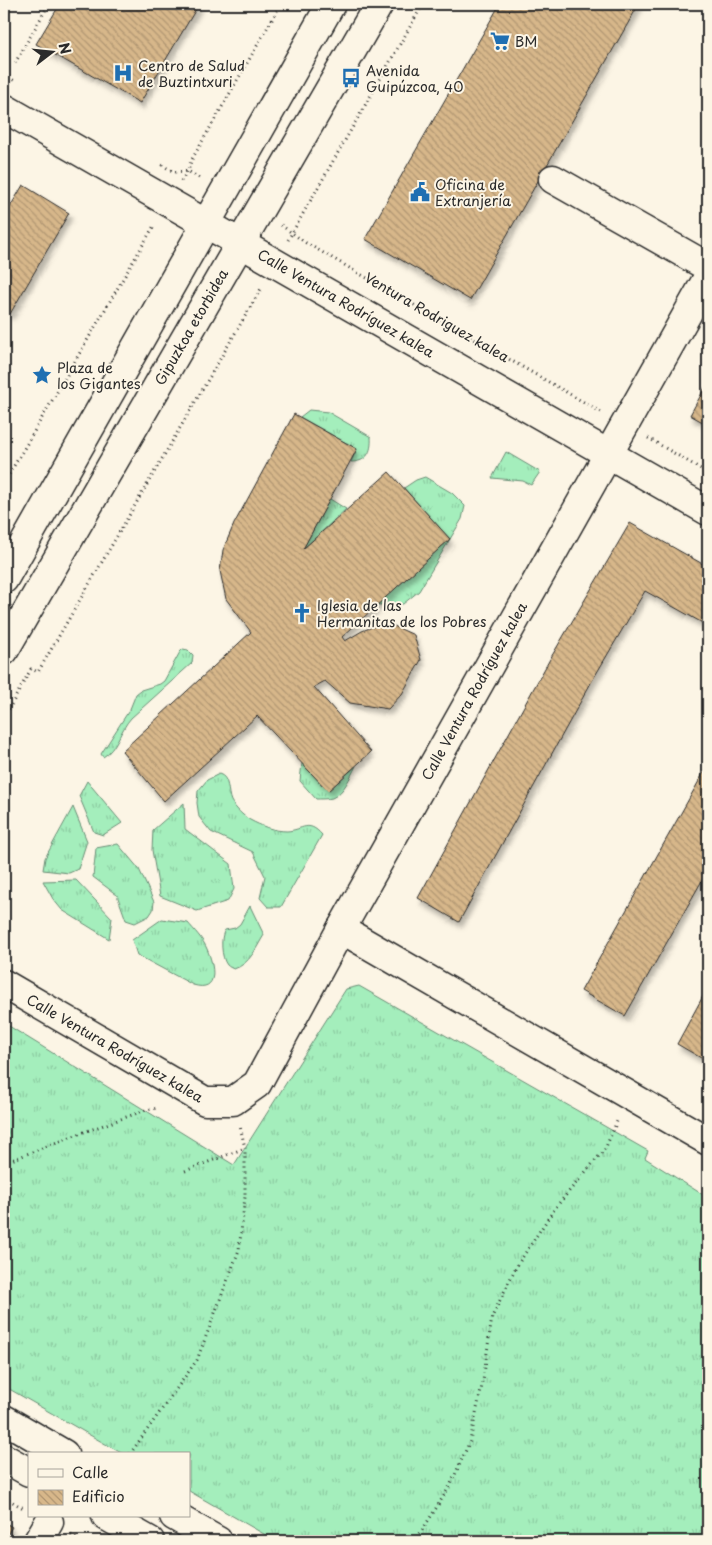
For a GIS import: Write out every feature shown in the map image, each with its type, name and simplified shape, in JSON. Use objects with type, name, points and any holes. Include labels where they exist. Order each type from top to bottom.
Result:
[{"type":"street","points":[[4,579],[204,224],[331,4]]},
{"type":"street","name":"Gipuzkoa etorbidea","points":[[4,651],[379,4]]},
{"type":"street","points":[[4,108],[168,201],[204,224]]},
{"type":"street","points":[[553,178],[708,267]]},
{"type":"street","name":"Calle Ventura Rodríguez kalea","points":[[204,224],[240,242],[708,511]]},
{"type":"street","name":"Calle Ventura Rodríguez kalea","points":[[4,984],[205,1102],[233,1101],[257,1084],[341,928],[708,277]]},
{"type":"street","points":[[341,928],[708,1141]]},
{"type":"street","points":[[4,1419],[61,1452]]},
{"type":"street","points":[[4,1458],[28,1471]]},
{"type":"street","points":[[110,1518],[150,1541]]},
{"type":"street","points":[[178,1518],[218,1541]]},
{"type":"path","points":[[15,63],[49,4]]},
{"type":"path","points":[[179,184],[281,4]]},
{"type":"path","points":[[285,246],[423,4]]},
{"type":"path","points":[[4,75],[21,85]]},
{"type":"path","points":[[157,162],[174,172],[188,171],[209,184]]},
{"type":"path","points":[[4,483],[159,217]]},
{"type":"path","name":"Ventura Rodriguez kalea","points":[[278,223],[306,243],[603,413]]},
{"type":"path","points":[[4,718],[31,669],[38,672],[265,283]]},
{"type":"path","points":[[642,435],[708,473]]},
{"type":"path","points":[[412,1541],[424,1529],[450,1486],[470,1441],[483,1381],[492,1317],[516,1267],[555,1208],[605,1149],[628,1095]]},
{"type":"path","points":[[131,1452],[197,1360],[239,1250],[245,1197],[245,1148],[233,1101]]},
{"type":"path","points":[[4,1163],[70,1137],[146,1110],[158,1108]]},
{"type":"path","points":[[185,1171],[245,1148]]},
{"type":"path","points":[[4,1496],[28,1516]]},
{"type":"green space","points":[[309,410],[328,412],[371,437],[371,447],[365,458],[351,462],[357,449],[300,417]]},
{"type":"green space","points":[[506,452],[540,472],[531,485],[523,481],[492,478]]},
{"type":"green space","points":[[425,477],[452,493],[465,506],[462,519],[419,591],[403,604],[377,605],[450,539],[404,488],[416,480]]},
{"type":"green space","points":[[330,499],[346,509],[303,549]]},
{"type":"green space","points":[[183,649],[188,650],[193,655],[192,663],[131,718],[112,749],[103,757],[101,754],[130,709],[136,694],[141,690],[164,681]]},
{"type":"green space","points":[[302,763],[328,791],[356,766],[346,784],[336,796],[316,799],[300,781]]},
{"type":"green space","points":[[219,774],[227,781],[233,804],[250,820],[268,828],[282,831],[309,826],[322,835],[281,907],[268,907],[260,898],[265,876],[253,852],[211,832],[199,817],[198,791],[207,780]]},
{"type":"green space","points":[[87,781],[122,823],[103,835],[94,832],[79,796]]},
{"type":"green space","points":[[184,803],[185,829],[231,864],[234,889],[228,901],[197,911],[160,896],[152,850],[153,830]]},
{"type":"green space","points":[[73,807],[87,841],[78,869],[69,873],[43,870],[45,858]]},
{"type":"green space","points":[[118,844],[139,869],[154,902],[153,910],[149,916],[135,923],[126,920],[117,895],[93,877],[96,848]]},
{"type":"green space","points":[[76,880],[112,918],[109,939],[62,910],[43,881]]},
{"type":"green space","points":[[250,906],[264,935],[248,959],[240,967],[234,969],[225,962],[222,952],[223,933],[225,930],[235,928],[240,924]]},
{"type":"green space","points":[[162,919],[188,923],[201,938],[212,962],[213,976],[208,985],[193,985],[137,955],[132,940]]},
{"type":"green space","points":[[359,986],[648,1151],[645,1158],[708,1198],[708,1529],[702,1541],[276,1541],[190,1492],[190,1452],[120,1452],[4,1386],[4,1023],[234,1165],[346,989]]},
{"type":"building","name":"Centro de Salud de Buztintxuri","points":[[60,4],[199,4],[140,103],[36,44]]},
{"type":"building","points":[[500,4],[639,4],[470,300],[365,239]]},
{"type":"building","points":[[23,185],[69,213],[10,314],[4,310],[4,217]]},
{"type":"building","points":[[708,382],[708,425],[690,415]]},
{"type":"building","name":"Iglesia de las Hermanitas de los Pobres","points":[[294,414],[357,449],[303,549],[389,472],[450,539],[342,637],[345,641],[362,631],[385,622],[414,635],[421,660],[402,694],[388,709],[350,703],[325,681],[314,687],[371,752],[328,791],[257,716],[164,801],[122,751],[251,632],[226,599],[220,571],[223,550],[234,524]]},
{"type":"building","points":[[630,523],[708,567],[708,626],[645,591],[592,681],[459,922],[418,898],[550,659]]},
{"type":"building","points":[[708,765],[708,870],[625,1016],[581,991]]},
{"type":"building","points":[[708,987],[708,1062],[677,1044]]},
{"type":"building","points":[[4,1522],[12,1527],[4,1540]]},
{"type":"place","name":"BM","points":[[500,41]]},
{"type":"place","name":"Centro de Salud de Buztintxuri","points":[[123,73]]},
{"type":"place","name":"Avenida Guipúzcoa, 40","points":[[351,78]]},
{"type":"place","name":"Oficina de Extranjería","points":[[420,192]]},
{"type":"place","name":"Plaza de los Gigantes","points":[[42,375]]},
{"type":"place","name":"Iglesia de las Hermanitas de los Pobres","points":[[302,613]]}]
